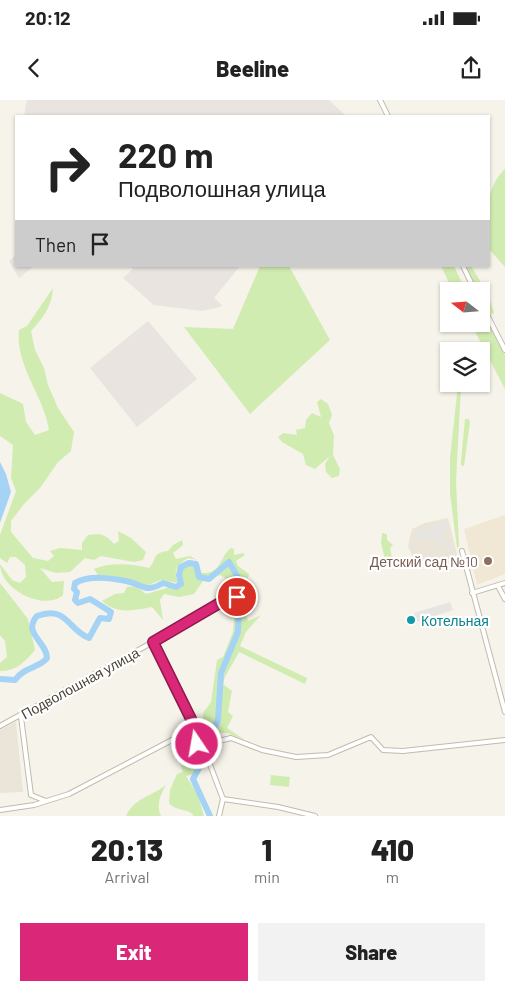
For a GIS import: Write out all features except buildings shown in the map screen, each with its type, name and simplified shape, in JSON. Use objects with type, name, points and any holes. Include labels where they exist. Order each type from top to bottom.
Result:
[{"type":"street","points":[[380,100],[388,115]]},
{"type":"street","points":[[464,267],[471,282]]},
{"type":"street","points":[[490,321],[505,350]]},
{"type":"street","points":[[462,551],[472,593],[503,698],[505,712]]},
{"type":"street","points":[[472,593],[505,583]]},
{"type":"street","points":[[498,586],[505,599]]},
{"type":"street","name":"Подволошная улица","points":[[0,726],[153,642],[230,597],[237,597]]},
{"type":"street","points":[[153,642],[192,721],[194,740]]},
{"type":"street","points":[[21,716],[31,795],[46,801]]},
{"type":"street","points":[[0,810],[34,806],[69,794],[172,740],[184,737],[194,740],[203,750],[210,753]]},
{"type":"street","points":[[219,816],[223,799],[210,766],[210,753],[220,741],[231,738],[262,750],[296,757],[328,755],[371,738],[383,750],[404,751],[505,740]]},
{"type":"street","points":[[223,799],[278,807],[315,816]]},
{"type":"shaded area","points":[[27,100],[329,100],[345,115],[24,115]]},
{"type":"shaded area","points":[[15,256],[15,267],[33,267],[19,278],[9,261]]},
{"type":"shaded area","points":[[132,267],[239,267],[214,298],[222,305],[202,311],[154,305],[123,278],[133,269]]},
{"type":"shaded area","points":[[148,321],[197,379],[137,427],[90,368]]},
{"type":"shaded area","name":"Детский сад №10","points":[[505,515],[505,574],[477,585],[464,529]]},
{"type":"shaded area","points":[[448,518],[458,558],[449,570],[439,562],[435,567],[416,564],[408,546],[412,529],[425,523]]},
{"type":"shaded area","points":[[447,520],[449,528],[439,536],[455,548],[452,551],[430,536],[421,540],[414,533],[422,528],[425,531]]},
{"type":"shaded area","points":[[450,602],[453,610],[416,622],[414,613]]},
{"type":"shaded area","points":[[16,722],[23,792],[0,793],[0,730]]},
{"type":"green space","points":[[505,169],[505,267],[490,250],[490,196],[498,178]]},
{"type":"green space","points":[[260,267],[290,267],[330,340],[250,414],[184,327],[233,329]]},
{"type":"green space","points":[[441,267],[454,267],[461,281],[449,282]]},
{"type":"green space","points":[[466,267],[472,267],[481,282],[474,282]]},
{"type":"green space","points":[[53,288],[51,300],[46,311],[31,331],[35,350],[44,368],[48,385],[58,408],[74,432],[71,451],[58,462],[40,488],[11,521],[11,532],[33,558],[48,561],[54,556],[50,551],[60,548],[82,550],[82,543],[88,535],[102,535],[114,544],[119,541],[118,531],[131,538],[146,552],[143,560],[134,562],[101,556],[94,560],[85,558],[70,572],[56,573],[40,568],[52,582],[64,581],[63,595],[55,600],[45,601],[24,595],[15,589],[7,582],[0,564],[12,580],[20,583],[26,577],[25,565],[16,557],[10,557],[7,563],[0,558],[0,535],[16,491],[11,478],[13,445],[0,436],[0,393],[23,404],[26,422],[35,435],[49,430],[42,405],[21,356],[19,330],[27,326]]},
{"type":"green space","points":[[490,300],[494,313],[490,315]]},
{"type":"green space","points":[[490,326],[505,355],[505,389],[490,360],[490,342],[480,342],[475,332],[490,332]]},
{"type":"green space","points":[[457,392],[461,392],[456,481],[459,546],[457,548],[450,493],[450,458]]},
{"type":"green space","points":[[321,399],[328,404],[332,415],[329,423],[334,435],[333,455],[340,469],[339,476],[332,478],[326,472],[325,464],[330,456],[315,469],[306,465],[303,454],[282,442],[278,437],[283,433],[297,435],[296,430],[305,428],[306,420],[312,413],[321,417],[317,402]]},
{"type":"green space","points":[[465,419],[469,419],[470,422],[464,466],[461,465],[461,461]]},
{"type":"green space","points":[[382,533],[387,534],[387,540],[393,545],[390,548],[393,562],[385,559],[381,543]]},
{"type":"green space","points":[[182,540],[183,545],[173,553],[176,559],[190,556],[197,560],[188,558],[181,563],[176,571],[178,583],[161,580],[146,586],[129,579],[98,575],[94,569],[107,565],[122,564],[149,568],[159,553],[168,551],[173,545]]},
{"type":"green space","points":[[231,548],[234,549],[234,555],[243,553],[245,555],[236,561],[238,566],[249,574],[248,578],[239,576],[233,583],[220,575],[203,581],[194,594],[179,597],[164,594],[160,600],[163,620],[152,607],[120,610],[102,601],[115,594],[124,593],[127,587],[135,587],[146,594],[177,585],[179,582],[177,570],[184,563],[195,562],[202,573],[213,571]]},
{"type":"green space","points":[[0,583],[28,619],[35,650],[20,665],[5,671],[0,671],[0,663],[7,657],[5,641],[0,635]]},
{"type":"green space","points":[[235,600],[245,601],[248,621],[261,615],[246,632],[240,646],[307,678],[305,684],[239,652],[223,684],[232,691],[228,712],[233,716],[227,728],[245,740],[227,733],[215,733],[213,741],[209,746],[202,742],[200,734],[203,727],[203,713],[211,702],[217,660],[223,657],[233,632]]},
{"type":"green space","points":[[189,746],[194,756],[196,767],[194,774],[186,776],[198,795],[204,816],[191,816],[194,815],[188,811],[171,806],[169,803],[170,790],[177,774],[183,772],[181,766],[186,758]]},
{"type":"green space","points":[[271,775],[290,777],[289,787],[270,785]]},
{"type":"green space","points":[[166,785],[159,800],[161,816],[126,816],[138,801]]},
{"type":"water","points":[[0,462],[6,474],[11,492],[0,523]]},
{"type":"waterway","points":[[0,679],[15,680],[23,672],[40,664],[47,658],[46,652],[32,627],[37,616],[47,613],[61,616],[76,630],[89,638],[100,618],[109,619],[111,612],[90,599],[78,603],[75,600],[77,592],[74,589],[75,583],[81,580],[100,578],[132,582],[147,588],[163,583],[176,587],[181,584],[179,575],[181,567],[189,563],[196,564],[199,577],[209,579],[229,562],[244,588],[239,605],[238,632],[221,673],[218,720],[208,743],[197,755],[199,768],[193,779],[210,816]]},
{"type":"place","name":"Детский сад №10","points":[[488,561]]},
{"type":"place","name":"Котельная","points":[[411,620]]},
{"type":"route","points":[[197,744],[192,731],[192,721],[153,642],[230,597],[237,597]]}]
